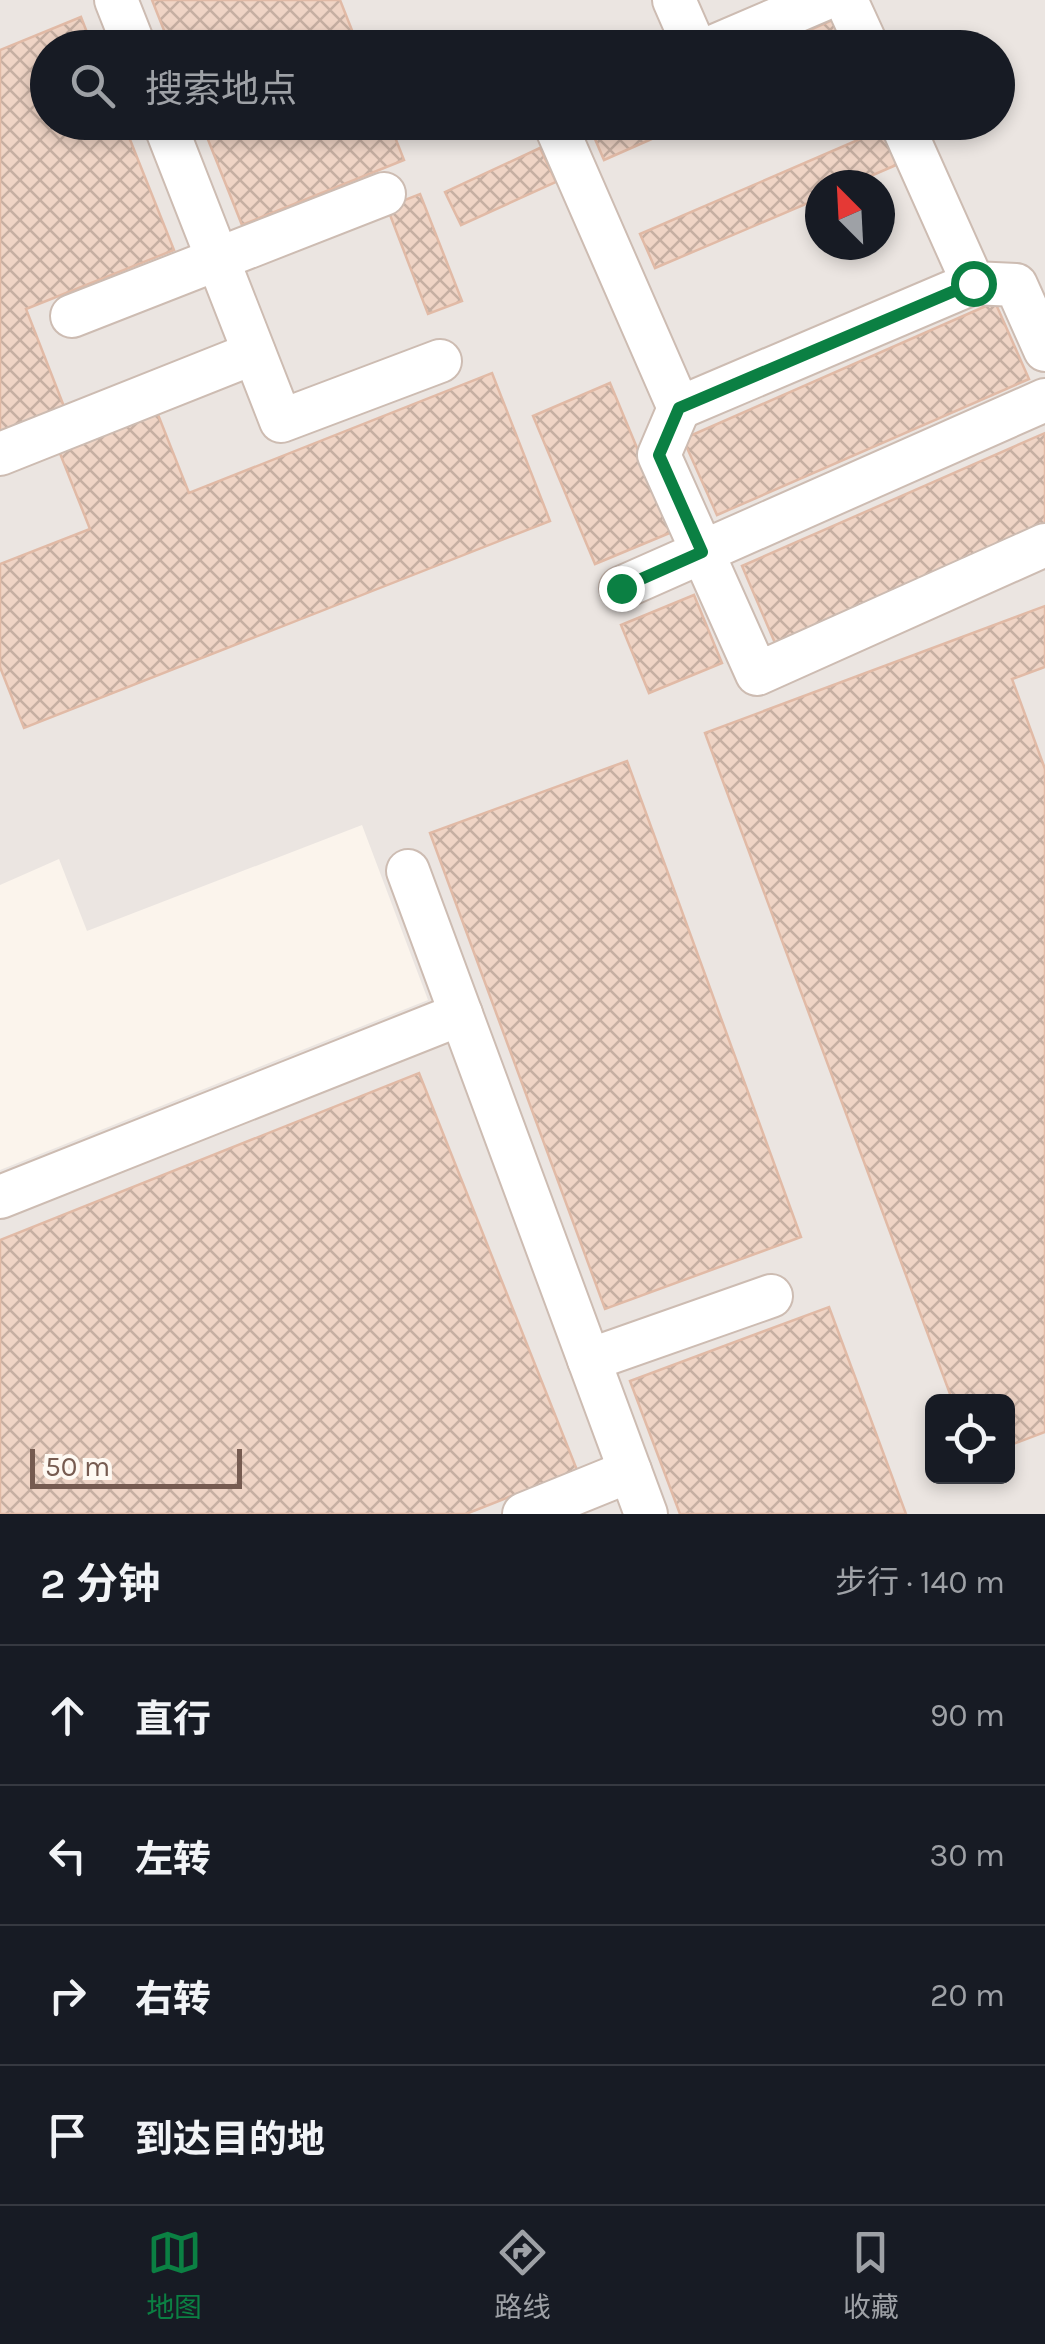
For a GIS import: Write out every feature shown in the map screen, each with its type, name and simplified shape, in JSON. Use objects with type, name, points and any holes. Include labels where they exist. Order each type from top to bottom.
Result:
[{"type":"lane","points":[[116,0],[128,30]]},
{"type":"lane","points":[[674,0],[687,30]]},
{"type":"lane","points":[[752,30],[822,0]]},
{"type":"lane","points":[[846,0],[860,30]]},
{"type":"lane","points":[[171,140],[282,422],[440,361]]},
{"type":"lane","points":[[562,140],[679,408]]},
{"type":"lane","points":[[909,140],[973,283]]},
{"type":"lane","points":[[72,316],[384,194]]},
{"type":"lane","points":[[1045,350],[1016,285],[973,283],[679,408],[659,455],[757,674],[1045,545]]},
{"type":"lane","points":[[0,454],[254,353]]},
{"type":"lane","points":[[621,588],[1045,400]]},
{"type":"lane","points":[[408,871],[646,1514]]},
{"type":"lane","points":[[0,1196],[461,1014]]},
{"type":"lane","points":[[589,1360],[771,1296]]},
{"type":"lane","points":[[524,1514],[630,1471]]},
{"type":"shaded area","points":[[0,0],[1045,0],[1045,1514],[0,1514],[0,1170],[428,1000],[362,825],[87,931],[59,859],[0,885]]},
{"type":"building","points":[[152,0],[340,0],[352,30],[164,30]]},
{"type":"building","points":[[81,17],[86,30],[49,30]]},
{"type":"building","points":[[837,18],[842,30],[810,30]]},
{"type":"building","points":[[30,38],[30,140],[130,140],[174,250],[26,309],[65,409],[0,435],[0,50]]},
{"type":"building","points":[[208,140],[396,140],[404,160],[242,225]]},
{"type":"building","points":[[595,140],[649,140],[604,160]]},
{"type":"building","points":[[858,140],[894,140],[903,162],[885,170],[805,170],[805,204],[655,268],[640,234]]},
{"type":"building","points":[[540,148],[556,182],[461,225],[445,192]]},
{"type":"building","points":[[420,194],[462,301],[428,314],[387,207]]},
{"type":"building","points":[[995,302],[1029,379],[717,515],[683,439]]},
{"type":"building","points":[[492,373],[550,521],[24,728],[0,667],[0,564],[90,529],[59,451],[157,412],[189,493]]},
{"type":"building","points":[[610,383],[672,532],[595,564],[533,416]]},
{"type":"building","points":[[1045,433],[1045,525],[775,643],[742,566]]},
{"type":"building","points":[[694,595],[722,663],[649,693],[621,625]]},
{"type":"building","points":[[1045,606],[1045,667],[1012,679],[1045,769],[1045,1432],[1015,1443],[1015,1394],[950,1394],[705,733]]},
{"type":"building","points":[[627,761],[801,1237],[605,1309],[430,833]]},
{"type":"building","points":[[419,1073],[577,1470],[466,1514],[0,1514],[0,1240]]},
{"type":"building","points":[[829,1307],[906,1514],[680,1514],[630,1381]]},
{"type":"route","points":[[621,588],[702,552],[659,455],[679,408],[973,283]]}]
